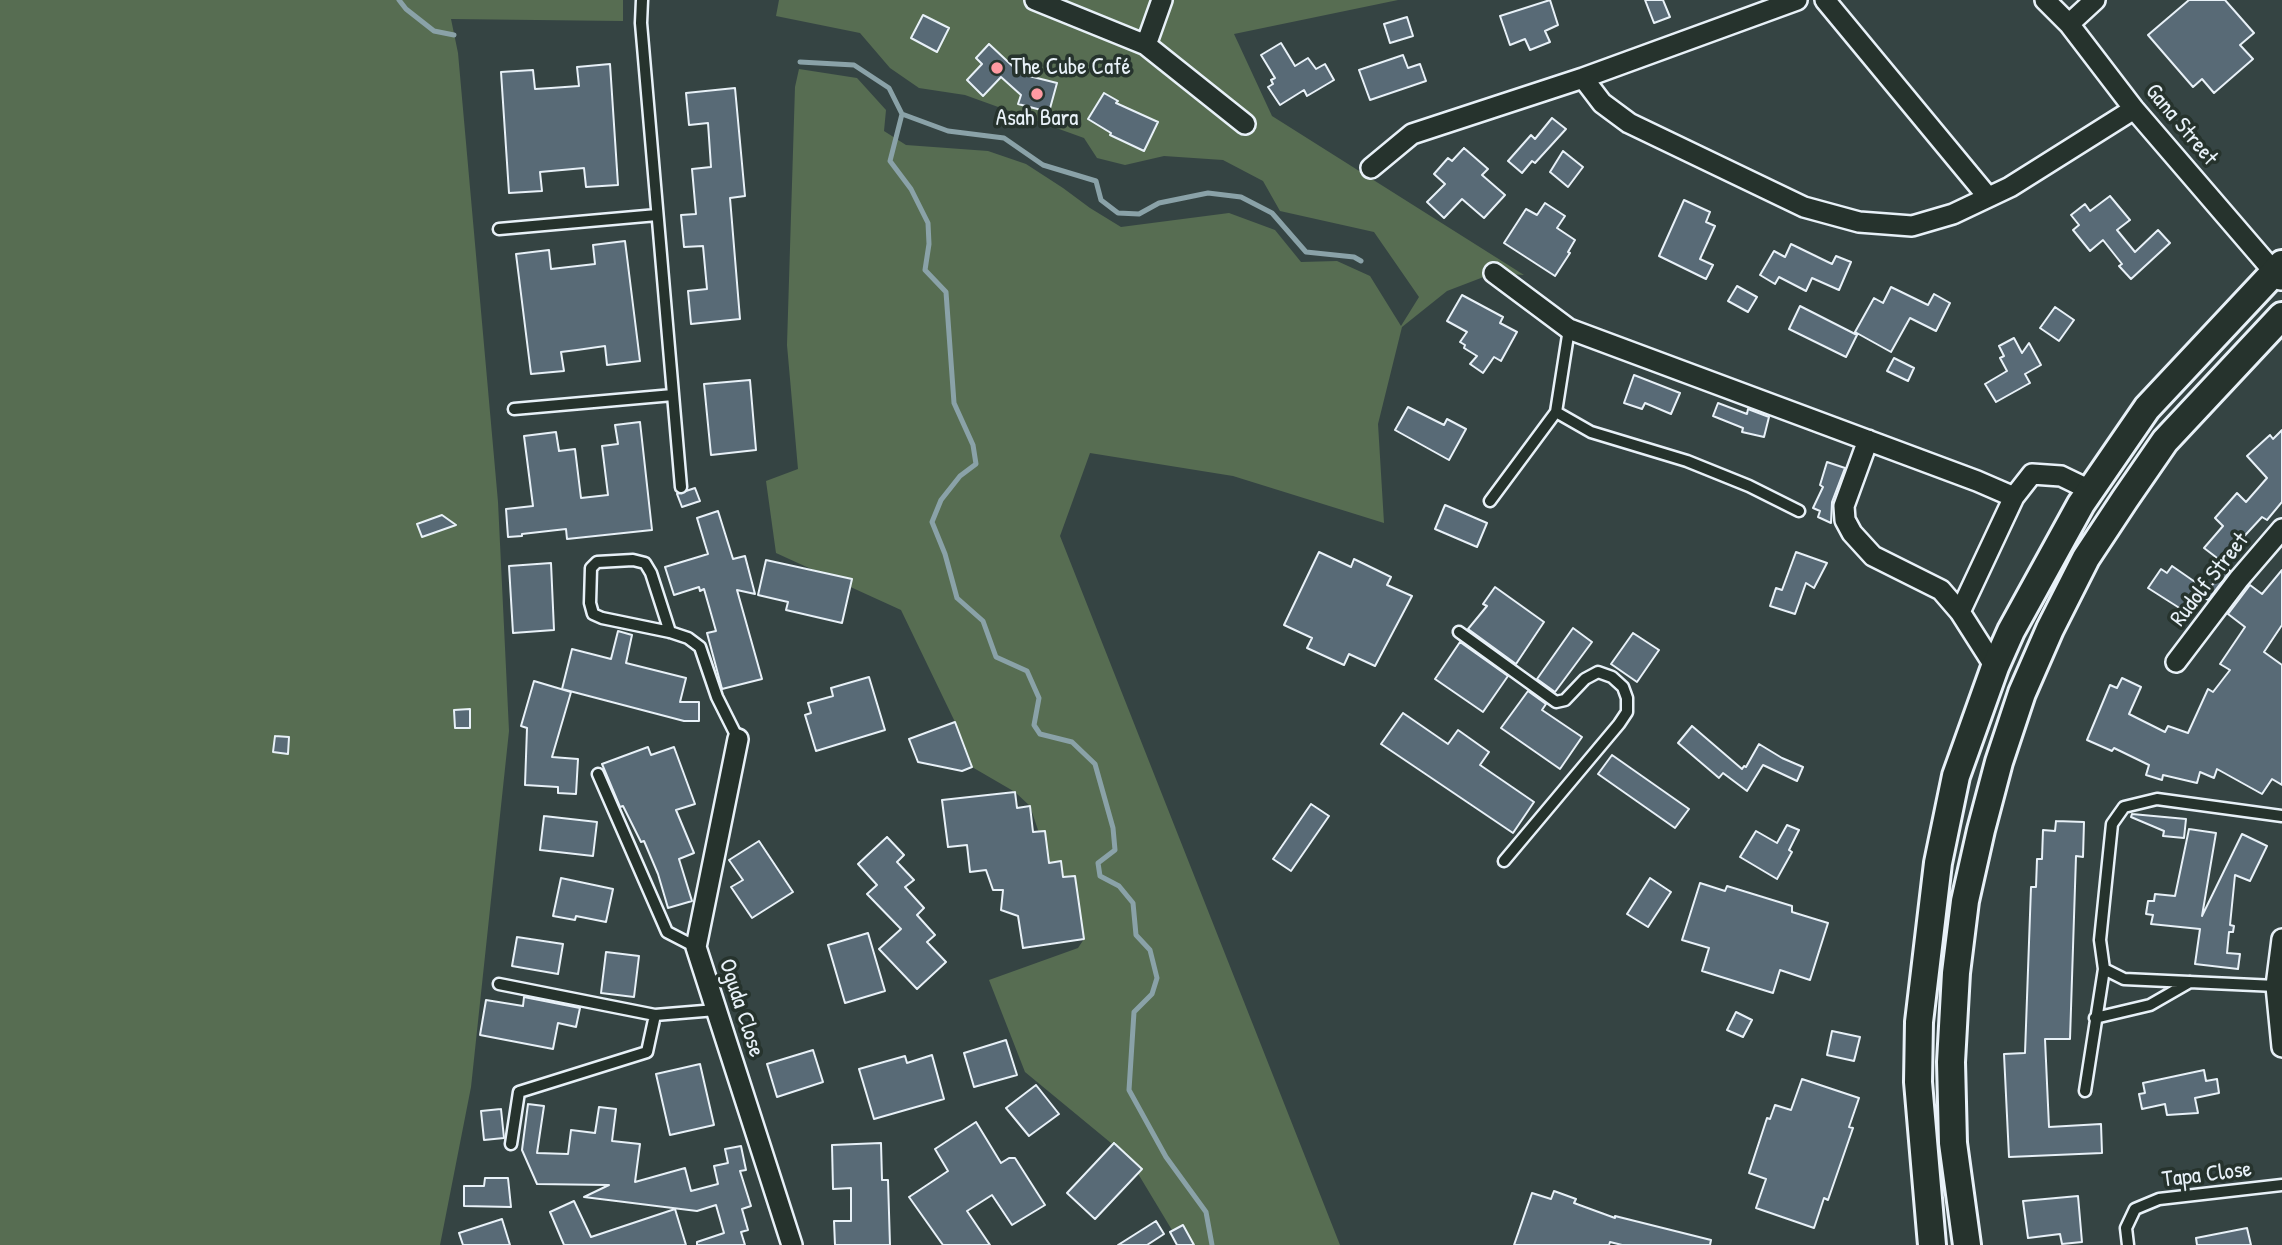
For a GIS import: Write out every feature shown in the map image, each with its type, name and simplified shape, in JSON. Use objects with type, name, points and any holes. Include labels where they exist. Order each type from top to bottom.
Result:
[{"type":"street","points":[[1035,0],[1146,46],[1245,124]]},
{"type":"street","points":[[1146,46],[1162,0]]},
{"type":"street","points":[[1371,168],[1412,134],[1583,78],[1797,0]]},
{"type":"street","points":[[1825,0],[1988,197]]},
{"type":"street","name":"Gana Street","points":[[2045,0],[2068,24],[2134,109],[2279,272]]},
{"type":"street","points":[[2068,24],[2095,0]]},
{"type":"street","points":[[1583,78],[1602,103],[1629,122],[1804,207],[1859,222],[1912,226],[1953,214],[2010,187],[2134,109]]},
{"type":"street","points":[[1932,1245],[1918,1082],[1920,1022],[1938,863],[1956,776],[1995,667],[2011,631],[2090,490],[2147,408],[2279,272]]},
{"type":"street","points":[[1494,273],[1569,329],[2014,497]]},
{"type":"street","points":[[1967,1245],[1953,1143],[1951,1062],[1956,973],[1965,901],[1981,830],[1999,762],[2022,693],[2050,629],[2087,558],[2131,489],[2165,440],[2282,316]]},
{"type":"street","points":[[1868,440],[1844,506],[1845,520],[1852,533],[1873,556],[1941,590],[1960,612],[1995,667]]},
{"type":"street","points":[[1960,612],[2014,497],[2032,474],[2061,476],[2090,490]]},
{"type":"street","name":"Rudolf Street","points":[[2176,662],[2239,579],[2282,529]]},
{"type":"street","name":"Oguda Close","points":[[738,740],[696,947],[792,1245]]},
{"type":"street","points":[[2282,939],[2276,986],[2282,1047]]},
{"type":"lane","points":[[642,0],[641,23],[681,487]]},
{"type":"lane","points":[[499,229],[657,215]]},
{"type":"lane","points":[[1490,501],[1556,412],[1569,329]]},
{"type":"lane","points":[[514,409],[673,395]]},
{"type":"lane","points":[[1556,412],[1591,432],[1687,461],[1749,486],[1799,511]]},
{"type":"lane","points":[[670,632],[651,573],[645,563],[633,560],[597,562],[591,568],[590,603],[593,614],[670,632],[688,638],[700,647],[717,697],[738,740]]},
{"type":"lane","points":[[1459,632],[1556,702],[1565,700],[1585,679],[1598,672],[1612,677],[1623,687],[1627,698],[1627,712],[1619,724],[1504,861]]},
{"type":"lane","points":[[598,774],[667,932],[696,947]]},
{"type":"lane","points":[[2085,1091],[2104,969],[2100,940],[2112,824],[2124,807],[2157,799],[2282,816]]},
{"type":"lane","points":[[2104,969],[2123,979],[2276,986]]},
{"type":"lane","points":[[2095,1018],[2150,1005],[2190,982]]},
{"type":"lane","points":[[499,984],[655,1015],[716,1010]]},
{"type":"lane","points":[[511,1144],[519,1092],[647,1052],[655,1015]]},
{"type":"lane","name":"Tapa Close","points":[[2128,1245],[2126,1228],[2135,1209],[2159,1199],[2282,1185]]},
{"type":"green space","points":[[0,0],[623,0],[623,21],[451,19],[458,53],[498,502],[509,731],[471,1087],[440,1245],[0,1245]]},
{"type":"green space","points":[[779,0],[1398,0],[1234,34],[1272,116],[1524,275],[1494,273],[1447,291],[1402,327],[1378,424],[1384,523],[1233,476],[1090,453],[1060,536],[1340,1245],[1181,1245],[1128,1157],[1025,1072],[989,980],[1078,948],[1084,939],[1049,863],[1030,806],[1015,792],[972,767],[955,722],[901,610],[776,553],[766,481],[798,469],[787,345],[795,87],[799,69],[857,78],[886,110],[884,131],[906,145],[988,151],[1026,164],[1121,227],[1229,213],[1275,230],[1301,262],[1337,261],[1370,276],[1401,326],[1419,297],[1374,232],[1280,211],[1263,181],[1223,160],[1164,156],[1125,165],[1097,158],[1084,138],[965,95],[919,88],[890,68],[860,33],[776,16]]},
{"type":"building","points":[[1550,0],[1558,25],[1545,31],[1550,42],[1530,50],[1525,39],[1510,45],[1500,16]]},
{"type":"building","points":[[1645,0],[1663,0],[1670,17],[1654,23]]},
{"type":"building","points":[[2189,0],[2225,0],[2254,33],[2240,45],[2253,59],[2214,93],[2202,79],[2193,87],[2148,35]]},
{"type":"building","points":[[923,15],[949,28],[937,52],[911,38]]},
{"type":"building","points":[[1407,17],[1413,36],[1390,43],[1384,24]]},
{"type":"building","points":[[1281,43],[1295,66],[1308,58],[1316,69],[1325,64],[1334,80],[1307,96],[1304,90],[1280,105],[1268,87],[1273,84],[1271,80],[1275,78],[1261,55]]},
{"type":"building","points":[[989,44],[1021,74],[1057,83],[1049,112],[1018,104],[1021,95],[1001,77],[983,96],[967,80],[982,64],[976,58]]},
{"type":"building","points":[[1403,55],[1408,68],[1420,64],[1426,81],[1370,100],[1359,70]]},
{"type":"building","points":[[610,64],[618,185],[586,187],[584,168],[540,172],[542,191],[509,193],[501,72],[533,70],[535,89],[579,86],[577,67]]},
{"type":"building","points":[[735,88],[745,196],[730,198],[740,319],[691,324],[688,291],[707,289],[703,246],[684,247],[681,215],[696,214],[692,169],[711,167],[708,123],[689,125],[686,93]]},
{"type":"building","points":[[1104,93],[1118,101],[1116,103],[1158,122],[1144,151],[1110,135],[1111,133],[1088,119]]},
{"type":"building","points":[[1552,118],[1566,129],[1535,163],[1532,161],[1522,173],[1508,161],[1531,135],[1535,139]]},
{"type":"building","points":[[1464,148],[1488,169],[1482,175],[1505,195],[1484,218],[1462,199],[1444,218],[1427,202],[1445,184],[1434,174],[1448,158],[1452,161]]},
{"type":"building","points":[[1563,151],[1583,167],[1568,187],[1550,172]]},
{"type":"building","points":[[2110,196],[2130,220],[2117,230],[2135,252],[2158,230],[2170,243],[2131,279],[2119,266],[2122,264],[2103,240],[2090,251],[2073,230],[2079,225],[2071,215],[2085,204],[2090,211]]},
{"type":"building","points":[[1684,200],[1710,212],[1706,222],[1715,226],[1700,259],[1713,265],[1706,279],[1659,256]]},
{"type":"building","points":[[1545,203],[1565,216],[1557,228],[1575,240],[1555,276],[1504,243],[1526,209],[1537,215]]},
{"type":"building","points":[[625,241],[640,361],[607,365],[605,346],[561,352],[564,371],[531,374],[516,254],[549,250],[551,269],[595,264],[593,245]]},
{"type":"building","points":[[1791,244],[1832,264],[1836,256],[1851,262],[1839,290],[1812,278],[1806,291],[1779,277],[1775,284],[1760,275],[1774,251],[1785,257]]},
{"type":"building","points":[[1737,286],[1757,297],[1748,312],[1728,301]]},
{"type":"building","points":[[1891,287],[1928,305],[1934,294],[1950,303],[1936,331],[1910,318],[1891,352],[1855,332],[1874,298],[1883,303]]},
{"type":"building","points":[[1462,295],[1503,317],[1500,323],[1517,332],[1501,361],[1494,357],[1483,373],[1470,364],[1477,356],[1460,342],[1467,332],[1447,321]]},
{"type":"building","points":[[1800,306],[1857,335],[1846,357],[1789,329]]},
{"type":"building","points":[[2055,307],[2074,320],[2059,341],[2040,328]]},
{"type":"building","points":[[2014,338],[2022,353],[2029,343],[2041,365],[2025,374],[2030,383],[1996,402],[1985,384],[2007,371],[2000,358],[2004,356],[1999,346]]},
{"type":"building","points":[[1894,358],[1914,368],[1908,381],[1887,371]]},
{"type":"building","points":[[1634,375],[1680,393],[1671,414],[1645,403],[1642,409],[1624,403]]},
{"type":"building","points":[[750,380],[756,450],[711,455],[704,384]]},
{"type":"building","points":[[1718,403],[1747,414],[1748,409],[1769,417],[1764,437],[1742,432],[1743,428],[1713,416]]},
{"type":"building","points":[[1408,407],[1444,425],[1447,419],[1466,429],[1449,460],[1395,430]]},
{"type":"building","points":[[640,422],[652,530],[567,539],[566,529],[508,537],[506,509],[533,506],[524,436],[556,432],[559,451],[575,449],[581,498],[608,495],[602,446],[618,444],[615,425]]},
{"type":"building","points":[[2282,430],[2282,502],[2267,520],[2262,517],[2238,543],[2242,547],[2225,564],[2204,548],[2223,526],[2215,518],[2237,493],[2246,502],[2267,478],[2247,456],[2270,435],[2273,439]]},
{"type":"building","points":[[1827,462],[1845,468],[1832,502],[1831,523],[1818,517],[1820,511],[1813,508],[1823,487],[1820,485]]},
{"type":"building","points":[[695,488],[700,501],[682,507],[677,494]]},
{"type":"building","points":[[1445,505],[1487,523],[1477,547],[1435,529]]},
{"type":"building","points":[[718,511],[733,559],[745,556],[755,594],[737,590],[762,679],[722,689],[707,633],[716,631],[704,589],[700,591],[699,587],[674,595],[665,567],[708,554],[697,518]]},
{"type":"building","points":[[442,515],[456,525],[422,537],[417,524]]},
{"type":"building","points":[[1319,552],[1351,567],[1354,559],[1391,577],[1387,585],[1412,596],[1375,666],[1349,654],[1344,665],[1307,648],[1312,638],[1284,625]]},
{"type":"building","points":[[1796,552],[1827,563],[1814,588],[1806,583],[1795,614],[1770,606],[1776,588],[1782,590]]},
{"type":"building","points":[[766,560],[852,579],[842,623],[786,610],[788,602],[758,595]]},
{"type":"building","points":[[551,563],[554,630],[513,633],[509,566]]},
{"type":"building","points":[[2172,566],[2198,584],[2181,609],[2148,588],[2161,569],[2167,573]]},
{"type":"building","points":[[2228,569],[2230,571],[2208,600],[2201,596]]},
{"type":"building","points":[[2282,570],[2282,625],[2264,652],[2282,665],[2282,785],[2272,779],[2262,794],[2217,769],[2214,778],[2200,772],[2197,783],[2163,775],[2162,780],[2146,775],[2149,765],[2114,748],[2112,751],[2087,740],[2110,685],[2117,688],[2122,678],[2141,687],[2129,714],[2165,732],[2168,726],[2188,733],[2208,689],[2213,692],[2230,670],[2220,664],[2245,627],[2228,614],[2250,585],[2262,594]]},
{"type":"building","points":[[1495,587],[1544,622],[1516,664],[1468,629],[1487,606],[1483,604]]},
{"type":"building","points":[[1573,628],[1592,642],[1555,692],[1537,679]]},
{"type":"building","points":[[618,631],[632,635],[626,663],[686,678],[680,702],[699,702],[699,721],[684,721],[562,689],[572,649],[611,659]]},
{"type":"building","points":[[1633,633],[1659,650],[1637,682],[1611,664]]},
{"type":"building","points":[[1460,642],[1508,676],[1483,712],[1435,679]]},
{"type":"building","points":[[869,677],[885,730],[816,751],[805,715],[811,713],[808,703],[833,696],[831,688]]},
{"type":"building","points":[[534,681],[571,692],[552,757],[578,759],[576,794],[558,793],[558,787],[525,785],[527,728],[521,726]]},
{"type":"building","points":[[1528,691],[1546,704],[1542,710],[1582,737],[1560,769],[1501,728]]},
{"type":"building","points":[[470,709],[470,728],[455,728],[454,710]]},
{"type":"building","points":[[1403,713],[1448,744],[1458,730],[1489,752],[1480,765],[1534,802],[1513,833],[1381,744]]},
{"type":"building","points":[[955,722],[972,767],[962,771],[918,762],[909,739]]},
{"type":"building","points":[[1692,726],[1742,769],[1746,767],[1759,744],[1803,767],[1797,781],[1763,765],[1747,791],[1723,773],[1719,778],[1678,743]]},
{"type":"building","points":[[275,736],[289,737],[288,754],[273,752]]},
{"type":"building","points":[[648,747],[651,755],[674,747],[695,804],[676,810],[694,853],[679,859],[692,901],[668,908],[644,841],[641,842],[623,806],[620,807],[602,764]]},
{"type":"building","points":[[1612,755],[1689,809],[1675,828],[1598,774]]},
{"type":"building","points":[[1015,792],[1017,808],[1030,806],[1033,832],[1045,831],[1049,863],[1061,861],[1063,877],[1075,876],[1084,939],[1023,948],[1018,916],[1001,910],[1003,890],[993,890],[986,870],[970,872],[967,845],[948,847],[942,800]]},
{"type":"building","points":[[1311,804],[1329,816],[1291,871],[1273,859]]},
{"type":"building","points":[[2132,814],[2186,819],[2184,838],[2163,836],[2164,831],[2131,817]]},
{"type":"building","points":[[544,816],[597,822],[593,856],[540,850]]},
{"type":"building","points":[[2056,821],[2084,822],[2083,857],[2076,856],[2070,1039],[2045,1039],[2049,1127],[2101,1124],[2102,1153],[2009,1157],[2004,1054],[2025,1053],[2031,887],[2036,887],[2037,859],[2042,859],[2043,830],[2055,831]]},
{"type":"building","points":[[1787,825],[1799,830],[1789,850],[1792,852],[1777,879],[1740,857],[1756,831],[1777,843]]},
{"type":"building","points":[[2189,829],[2216,833],[2202,916],[2242,834],[2267,846],[2250,881],[2235,875],[2230,925],[2234,926],[2233,932],[2229,932],[2227,953],[2240,954],[2238,969],[2195,964],[2200,929],[2151,924],[2153,915],[2146,914],[2148,901],[2154,901],[2155,894],[2175,896]]},
{"type":"building","points":[[887,837],[904,855],[897,862],[914,880],[905,887],[924,908],[917,915],[935,935],[927,942],[946,962],[917,989],[879,949],[901,929],[867,894],[877,885],[858,864]]},
{"type":"building","points":[[759,841],[793,892],[752,918],[731,887],[743,880],[729,860]]},
{"type":"building","points":[[561,878],[613,889],[606,922],[576,916],[575,920],[553,916]]},
{"type":"building","points":[[1650,878],[1671,892],[1648,927],[1627,914]]},
{"type":"building","points":[[1700,883],[1725,891],[1727,886],[1792,906],[1792,912],[1828,923],[1810,980],[1780,970],[1773,993],[1702,971],[1709,948],[1682,940]]},
{"type":"building","points":[[868,933],[885,991],[845,1003],[828,945]]},
{"type":"building","points":[[517,937],[563,944],[558,974],[512,966]]},
{"type":"building","points":[[606,952],[639,956],[634,997],[601,993]]},
{"type":"building","points":[[524,997],[580,1008],[576,1027],[558,1023],[553,1049],[480,1035],[486,1000],[523,1006]]},
{"type":"building","points":[[1736,1012],[1752,1020],[1743,1037],[1727,1030]]},
{"type":"building","points":[[1832,1031],[1860,1037],[1854,1061],[1827,1055]]},
{"type":"building","points":[[1006,1040],[1017,1075],[974,1087],[964,1053]]},
{"type":"building","points":[[813,1050],[823,1082],[777,1097],[767,1064]]},
{"type":"building","points":[[932,1055],[944,1099],[874,1119],[859,1069],[905,1056],[907,1063]]},
{"type":"building","points":[[700,1064],[714,1125],[670,1135],[656,1074]]},
{"type":"building","points":[[2204,1070],[2206,1081],[2217,1079],[2219,1093],[2195,1098],[2198,1113],[2167,1115],[2165,1104],[2142,1109],[2139,1094],[2145,1093],[2143,1083]]},
{"type":"building","points":[[1802,1079],[1859,1098],[1849,1127],[1853,1128],[1828,1200],[1824,1198],[1814,1228],[1756,1208],[1766,1179],[1749,1173],[1767,1118],[1770,1119],[1775,1105],[1791,1110]]},
{"type":"building","points":[[1036,1085],[1059,1114],[1029,1136],[1006,1108]]},
{"type":"building","points":[[528,1104],[544,1106],[537,1153],[568,1154],[571,1130],[595,1133],[599,1107],[616,1109],[612,1141],[640,1144],[635,1182],[685,1168],[691,1191],[718,1184],[714,1166],[728,1163],[725,1149],[741,1146],[746,1170],[740,1171],[751,1206],[742,1209],[748,1230],[741,1232],[745,1245],[697,1245],[697,1242],[724,1233],[716,1205],[697,1211],[584,1197],[609,1185],[537,1184],[522,1150]]},
{"type":"building","points":[[501,1109],[504,1138],[484,1140],[481,1111]]},
{"type":"building","points":[[976,1122],[1001,1163],[1015,1158],[1045,1205],[1012,1225],[992,1195],[967,1211],[990,1245],[943,1245],[909,1197],[948,1171],[935,1149]]},
{"type":"building","points":[[881,1143],[882,1180],[888,1180],[890,1245],[835,1245],[834,1221],[851,1221],[851,1188],[833,1189],[832,1145]]},
{"type":"building","points":[[1114,1143],[1142,1169],[1095,1219],[1067,1193]]},
{"type":"building","points":[[485,1178],[508,1178],[511,1207],[464,1206],[464,1186],[484,1186]]},
{"type":"building","points":[[1554,1191],[1576,1199],[1574,1203],[1615,1218],[1711,1240],[1710,1245],[1622,1245],[1610,1242],[1609,1245],[1514,1245],[1532,1193],[1551,1199]]},
{"type":"building","points":[[2078,1196],[2082,1242],[2062,1244],[2060,1234],[2028,1238],[2023,1201]]},
{"type":"building","points":[[574,1201],[591,1237],[675,1209],[686,1245],[564,1245],[550,1212]]},
{"type":"building","points":[[502,1219],[510,1245],[463,1245],[459,1233]]},
{"type":"building","points":[[1156,1221],[1164,1234],[1147,1245],[1118,1245]]},
{"type":"building","points":[[1183,1225],[1194,1245],[1177,1245],[1170,1232]]},
{"type":"building","points":[[2247,1228],[2251,1245],[2197,1245],[2196,1238]]},
{"type":"waterway","points":[[399,0],[434,31],[454,35]]},
{"type":"waterway","points":[[800,62],[854,65],[889,88],[902,114],[948,131],[1004,138],[1043,165],[1096,181],[1101,200],[1118,213],[1139,214],[1159,203],[1208,193],[1241,197],[1272,213],[1306,252],[1354,257],[1361,261]]},
{"type":"waterway","points":[[902,114],[890,161],[911,189],[928,223],[929,244],[925,270],[946,292],[954,403],[973,445],[976,464],[960,476],[941,500],[932,522],[945,554],[957,598],[983,621],[996,657],[1027,671],[1039,698],[1034,725],[1040,734],[1072,742],[1095,764],[1113,828],[1115,850],[1098,863],[1100,876],[1119,886],[1133,903],[1136,935],[1150,950],[1157,978],[1152,994],[1134,1012],[1129,1090],[1166,1157],[1206,1212],[1212,1245]]},
{"type":"place","name":"The Cube Café","points":[[997,68]]},
{"type":"place","name":"Asah Bara","points":[[1037,94]]}]
